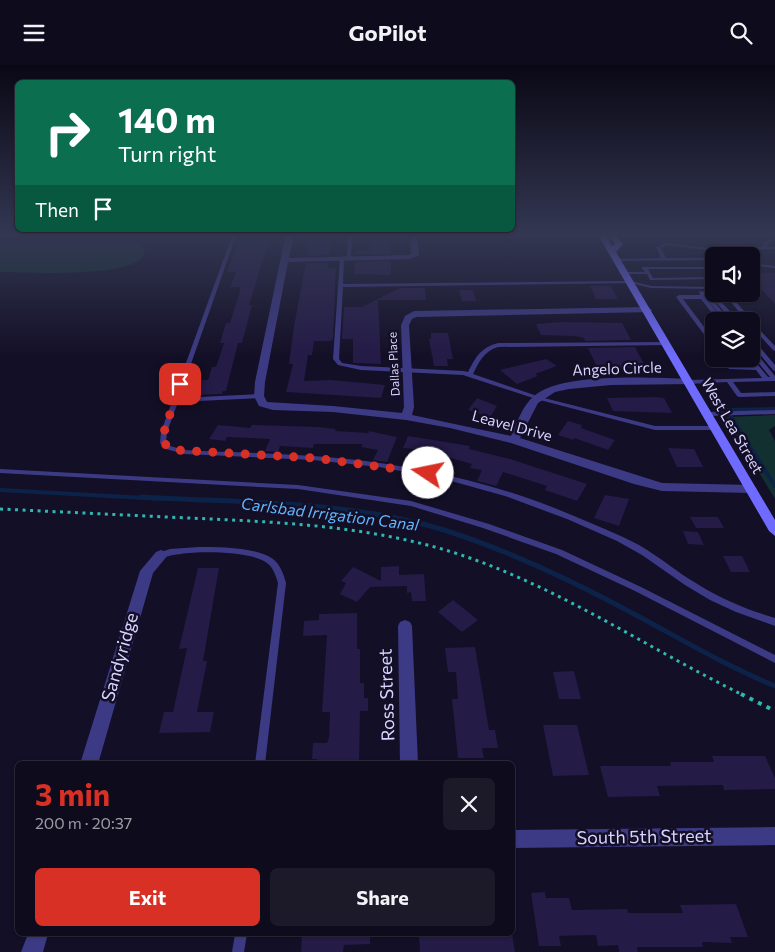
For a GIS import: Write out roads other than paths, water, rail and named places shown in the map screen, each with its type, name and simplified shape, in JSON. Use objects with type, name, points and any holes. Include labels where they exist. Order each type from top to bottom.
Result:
[{"type":"main road","name":"West Lea Street","points":[[626,274],[775,531]]},
{"type":"street","points":[[261,400],[283,274]]},
{"type":"street","name":"Dallas Place","points":[[406,417],[409,407],[404,325],[408,318],[414,314],[477,311],[648,310]]},
{"type":"street","name":"Angelo Circle","points":[[538,398],[556,389],[582,384],[689,382]]},
{"type":"street","points":[[514,440],[538,398]]},
{"type":"street","name":"Leavel Drive","points":[[261,400],[273,407],[333,409],[406,417],[514,440],[612,473],[662,487],[751,489]]},
{"type":"street","name":"Sandyridge","points":[[90,761],[147,571],[161,555]]},
{"type":"street","name":"Ross Street","points":[[405,626],[409,761]]},
{"type":"street","name":"South 5th Street","points":[[515,839],[775,836]]},
{"type":"street","points":[[32,952],[37,936]]},
{"type":"lane","points":[[219,274],[164,432],[163,443],[175,450],[314,458],[409,469],[484,487],[539,505],[608,534],[636,547],[704,593],[732,607],[775,622]]},
{"type":"lane","points":[[343,274],[337,362],[346,366],[470,375],[538,398],[655,428],[716,427]]},
{"type":"lane","points":[[341,286],[628,277],[641,274]]},
{"type":"lane","points":[[649,274],[652,279],[705,278]]},
{"type":"lane","points":[[628,277],[651,287],[711,294],[728,312]]},
{"type":"lane","points":[[705,291],[679,297],[705,332]]},
{"type":"lane","points":[[701,292],[715,312]]},
{"type":"lane","points":[[701,292],[720,312]]},
{"type":"lane","points":[[733,302],[742,312]]},
{"type":"lane","points":[[760,332],[775,349]]},
{"type":"lane","points":[[470,375],[480,355],[487,349],[498,345],[667,344]]},
{"type":"lane","points":[[760,351],[775,369]]},
{"type":"lane","points":[[760,361],[774,379]]},
{"type":"lane","points":[[730,367],[757,367],[767,380]]},
{"type":"lane","points":[[689,382],[774,379]]},
{"type":"lane","points":[[729,381],[739,395],[775,394]]},
{"type":"lane","points":[[175,400],[261,400]]},
{"type":"lane","points":[[708,414],[775,412]]},
{"type":"lane","points":[[0,471],[298,487],[411,504],[486,526],[559,552],[638,589],[775,659]]},
{"type":"lane","points":[[161,555],[177,551],[250,554],[269,560],[279,575],[282,583],[260,761]]},
{"type":"lane","points":[[238,952],[240,936]]},
{"type":"waterway","points":[[728,412],[727,410],[775,409]]},
{"type":"waterway","points":[[730,415],[775,486]]},
{"type":"waterway","name":"Carlsbad Irrigation Canal","points":[[0,490],[164,499]]},
{"type":"waterway","name":"Carlsbad Irrigation Canal","points":[[141,497],[294,504],[332,508],[407,520],[444,530],[493,547],[564,578],[721,661],[775,686]]}]
